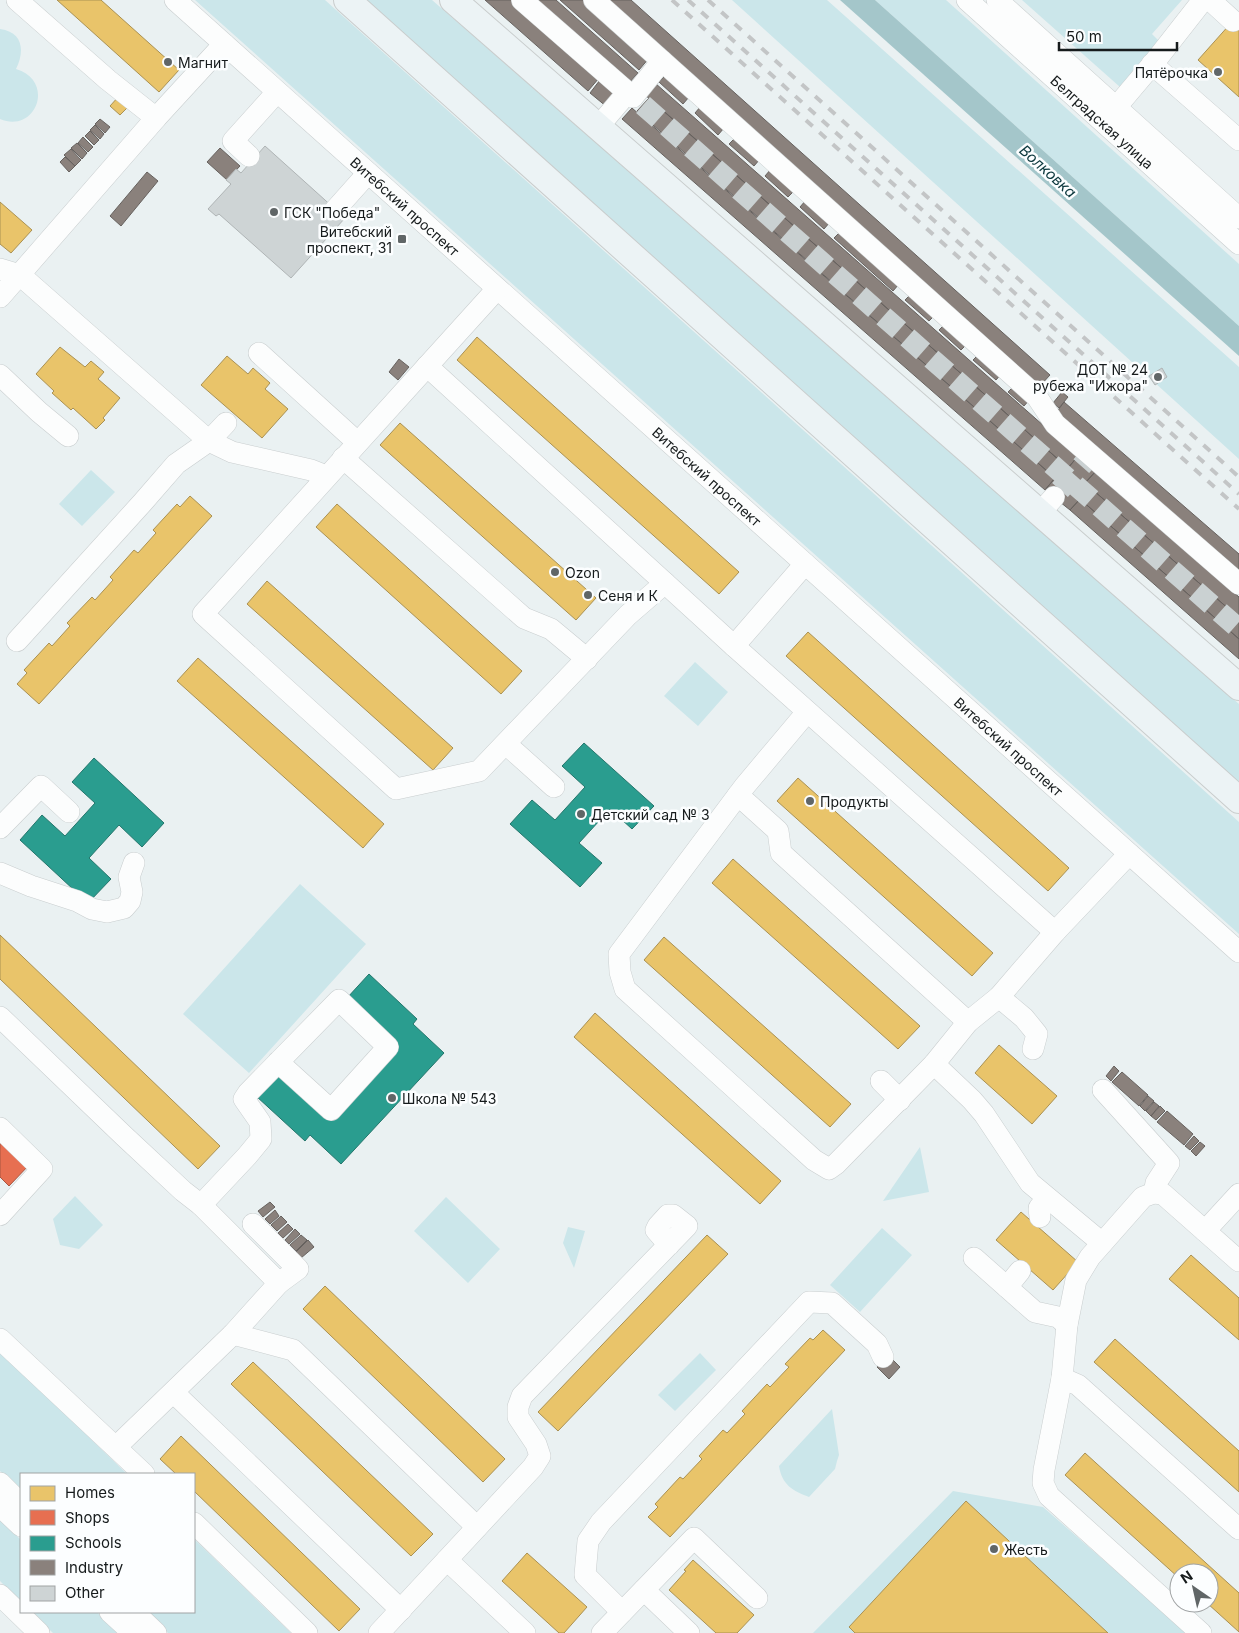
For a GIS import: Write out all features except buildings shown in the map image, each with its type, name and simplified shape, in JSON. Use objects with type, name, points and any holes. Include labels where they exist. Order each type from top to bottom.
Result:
[{"type":"main road","points":[[348,0],[1239,800]]},
{"type":"main road","points":[[453,0],[598,127],[1047,505],[1239,687]]},
{"type":"street","points":[[17,0],[108,80],[156,118]]},
{"type":"street","name":"Витебский проспект","points":[[174,0],[1239,952]]},
{"type":"street","points":[[522,0],[634,98]]},
{"type":"street","points":[[594,0],[1037,397],[1056,424],[1088,459],[1239,584]]},
{"type":"street","name":"Белградская улица","points":[[967,0],[1239,218]]},
{"type":"street","name":"Белградская улица","points":[[996,0],[1239,244]]},
{"type":"street","points":[[1110,115],[1203,0]]},
{"type":"street","points":[[1210,0],[1233,21]]},
{"type":"street","points":[[0,297],[10,272],[51,237],[224,44]]},
{"type":"street","points":[[598,127],[634,98],[662,61]]},
{"type":"street","points":[[1152,64],[1239,140]]},
{"type":"street","points":[[249,156],[233,141],[277,92]]},
{"type":"street","points":[[335,210],[368,173]]},
{"type":"street","points":[[10,272],[209,441],[232,452],[311,470],[326,476]]},
{"type":"street","points":[[497,289],[203,614],[396,789],[479,771],[635,609],[665,583]]},
{"type":"street","points":[[259,353],[357,442]]},
{"type":"street","points":[[427,366],[807,712],[1055,932]]},
{"type":"street","points":[[0,375],[68,436]]},
{"type":"street","points":[[17,641],[176,464],[209,441],[226,423]]},
{"type":"street","points":[[343,458],[524,618],[551,629],[586,660]]},
{"type":"street","points":[[734,646],[805,564]]},
{"type":"street","points":[[807,712],[738,795],[618,954],[620,972],[625,989],[814,1160],[828,1169],[836,1164],[900,1100],[934,1064],[968,1022],[999,997],[1055,932],[1129,854]]},
{"type":"street","points":[[506,744],[554,787]]},
{"type":"street","points":[[0,828],[41,786],[69,812]]},
{"type":"street","points":[[738,795],[778,831],[781,853],[968,1022]]},
{"type":"street","points":[[0,873],[31,886],[77,901],[92,909],[108,912],[124,908],[130,902],[132,892],[129,876],[134,862]]},
{"type":"street","points":[[999,997],[1024,1018],[1037,1034],[1033,1049]]},
{"type":"street","points":[[201,1205],[248,1156],[261,1139],[260,1122],[244,1099],[248,1093],[278,1062],[339,1000],[388,1047],[331,1110],[278,1062]]},
{"type":"street","points":[[0,1017],[124,1136],[201,1205],[279,1283]]},
{"type":"street","points":[[934,1064],[984,1114],[1030,1183],[1102,1243]]},
{"type":"street","points":[[881,1081],[900,1100]]},
{"type":"street","points":[[1103,1090],[1169,1163],[1156,1183],[1154,1193]]},
{"type":"street","points":[[0,1128],[42,1168],[2,1208]]},
{"type":"street","points":[[1201,1633],[1049,1496],[1043,1483],[1046,1407],[1062,1378],[1067,1326],[1076,1280],[1081,1270],[1102,1243],[1143,1197],[1154,1193],[1164,1194],[1239,1261]]},
{"type":"street","points":[[1206,1231],[1239,1194]]},
{"type":"street","points":[[1040,1217],[1039,1208],[1047,1198]]},
{"type":"street","points":[[116,1447],[233,1334],[279,1283],[298,1269],[253,1224]]},
{"type":"street","points":[[379,1633],[533,1467],[540,1456],[536,1444],[518,1417],[518,1407],[522,1396],[669,1245]]},
{"type":"street","points":[[974,1258],[1013,1279],[1035,1312],[1058,1317],[1067,1326]]},
{"type":"street","points":[[622,1612],[584,1575],[588,1541],[601,1522],[809,1302],[832,1303],[877,1344],[883,1357]]},
{"type":"street","points":[[233,1334],[293,1350],[477,1527]]},
{"type":"street","points":[[0,1339],[143,1473]]},
{"type":"street","points":[[1062,1378],[1078,1385],[1239,1529]]},
{"type":"street","points":[[174,1393],[401,1610]]},
{"type":"street","points":[[0,1483],[20,1503]]},
{"type":"street","points":[[0,1506],[20,1525]]},
{"type":"street","points":[[195,1524],[307,1633]]},
{"type":"street","points":[[602,1633],[694,1538],[757,1598]]},
{"type":"street","points":[[447,1560],[525,1633]]},
{"type":"street","points":[[644,1590],[689,1633]]},
{"type":"street","points":[[0,1595],[39,1633]]},
{"type":"street","points":[[111,1613],[132,1633]]},
{"type":"street","points":[[135,1613],[156,1633]]},
{"type":"shaded area","points":[[195,0],[325,0],[1239,822],[1239,934]]},
{"type":"shaded area","points":[[366,0],[432,0],[1239,704],[1239,785]]},
{"type":"shaded area","points":[[732,0],[827,0],[1239,367],[1239,459]]},
{"type":"shaded area","points":[[875,0],[946,0],[1239,264],[1239,326]]},
{"type":"shaded area","points":[[1022,0],[1182,0],[1152,34],[1159,41],[1120,87]]},
{"type":"shaded area","points":[[0,29],[8,31],[18,38],[21,56],[16,69],[28,75],[35,84],[38,94],[36,104],[31,113],[23,119],[13,122],[0,119]]},
{"type":"shaded area","points":[[91,470],[115,492],[82,526],[59,504]]},
{"type":"shaded area","points":[[695,662],[728,692],[698,726],[664,696]]},
{"type":"shaded area","points":[[300,884],[366,944],[249,1073],[183,1014]]},
{"type":"shaded area","points":[[920,1147],[929,1192],[883,1201]]},
{"type":"shaded area","points":[[75,1196],[103,1225],[79,1249],[60,1245],[53,1219]]},
{"type":"shaded area","points":[[446,1197],[500,1249],[468,1283],[414,1231]]},
{"type":"shaded area","points":[[568,1227],[585,1231],[574,1268],[563,1243]]},
{"type":"shaded area","points":[[882,1228],[912,1255],[860,1312],[830,1285]]},
{"type":"shaded area","points":[[0,1351],[126,1473],[20,1473],[20,1491],[0,1471]]},
{"type":"shaded area","points":[[700,1353],[716,1370],[675,1411],[658,1395]]},
{"type":"shaded area","points":[[832,1409],[839,1455],[835,1469],[809,1497],[786,1483],[780,1473],[779,1466]]},
{"type":"shaded area","name":"Жесть","points":[[953,1491],[1043,1507],[1187,1633],[813,1633]]},
{"type":"shaded area","points":[[0,1519],[20,1539],[20,1601],[0,1581]]},
{"type":"shaded area","points":[[195,1540],[291,1633],[168,1633],[147,1613],[195,1613]]},
{"type":"shaded area","points":[[32,1613],[98,1613],[119,1633],[53,1633]]},
{"type":"water","name":"Волковка","points":[[840,0],[875,0],[1239,326],[1239,356]]},
{"type":"tunnel","points":[[643,105],[1239,629]]},
{"type":"tunnel","points":[[1060,490],[1085,462]]},
{"type":"railway","points":[[672,0],[1239,509]]},
{"type":"railway","points":[[688,0],[1239,494]]},
{"type":"railway","points":[[708,0],[1239,477]]},
{"type":"place","name":"Магнит","points":[[168,62]]},
{"type":"place","name":"Пятёрочка","points":[[1218,72]]},
{"type":"place","name":"ГСК \"Победа\"","points":[[274,212]]},
{"type":"place","name":"Витебский проспект, 31","points":[[402,239]]},
{"type":"place","name":"ДОТ № 24 рубежа \"Ижора\"","points":[[1158,377]]},
{"type":"place","name":"Ozon","points":[[555,572]]},
{"type":"place","name":"Сеня и К","points":[[588,595]]},
{"type":"place","name":"Продукты","points":[[810,801]]},
{"type":"place","name":"Детский сад № 3","points":[[581,814]]},
{"type":"place","name":"Школа № 543","points":[[392,1098]]},
{"type":"place","name":"Жесть","points":[[994,1549]]}]
